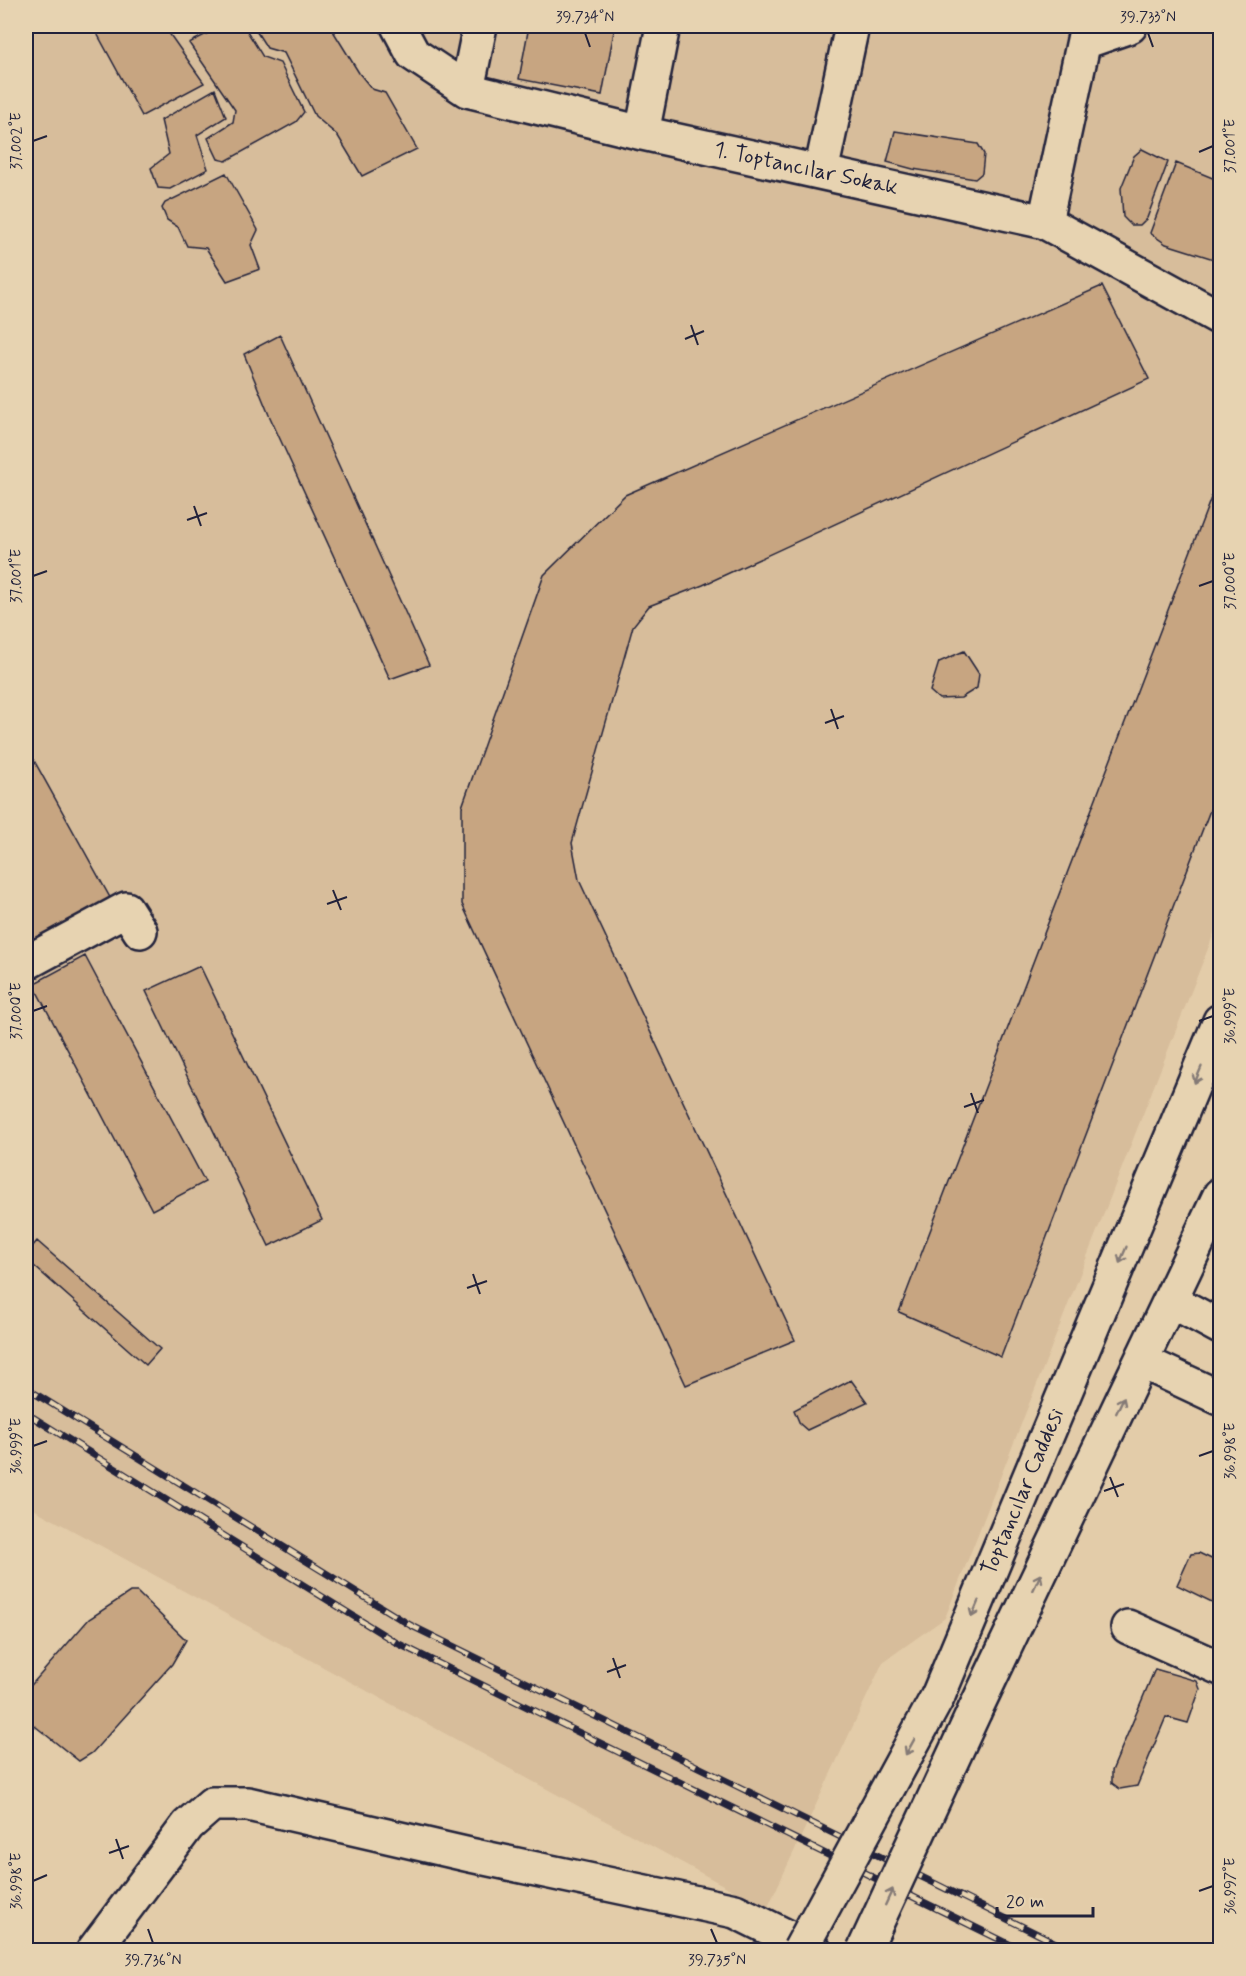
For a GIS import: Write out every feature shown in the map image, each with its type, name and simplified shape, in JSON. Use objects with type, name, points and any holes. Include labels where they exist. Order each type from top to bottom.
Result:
[{"type":"street","name":"1. Toptancılar Sokak","points":[[398,26],[413,54],[467,90],[642,133],[1045,222],[1221,318]]},
{"type":"street","points":[[467,90],[480,26]]},
{"type":"street","points":[[642,133],[663,26]]},
{"type":"street","points":[[821,172],[852,26]]},
{"type":"street","points":[[1045,222],[1085,34],[1130,26]]},
{"type":"street","points":[[26,963],[126,909],[140,931]]},
{"type":"street","name":"Toptancılar Caddesi","points":[[800,1950],[938,1696],[1221,1021]]},
{"type":"street","points":[[864,1950],[975,1710],[1221,1195]]},
{"type":"street","points":[[1170,1300],[1221,1327]]},
{"type":"street","points":[[1142,1362],[1221,1398]]},
{"type":"street","points":[[1128,1627],[1221,1668]]},
{"type":"street","points":[[94,1950],[188,1825],[212,1804],[248,1804],[470,1855],[735,1911],[814,1950]]},
{"type":"shaded area","points":[[26,26],[1220,26],[1220,918],[945,1618],[883,1662],[767,1909],[26,1505]]},
{"type":"building","points":[[93,26],[164,26],[204,83],[142,116]]},
{"type":"building","points":[[222,26],[244,26],[263,57],[280,63],[304,112],[296,122],[226,161],[218,159],[208,138],[233,122],[235,110],[189,43]]},
{"type":"building","points":[[253,26],[330,26],[359,73],[372,89],[385,93],[417,149],[362,176],[338,136],[315,116],[284,53],[267,48]]},
{"type":"building","points":[[529,26],[615,26],[602,95],[519,79]]},
{"type":"building","points":[[215,89],[226,117],[197,135],[208,169],[170,189],[158,188],[151,168],[169,154],[161,120]]},
{"type":"building","points":[[895,131],[978,144],[984,154],[982,173],[975,179],[913,169],[887,162]]},
{"type":"building","points":[[1142,149],[1168,162],[1147,218],[1140,225],[1131,225],[1123,217],[1121,188],[1134,156]]},
{"type":"building","points":[[1176,163],[1220,181],[1220,261],[1166,244],[1150,233]]},
{"type":"building","points":[[226,173],[258,230],[251,245],[260,269],[227,281],[206,248],[187,246],[178,227],[167,220],[162,208],[165,203]]},
{"type":"building","points":[[1102,286],[1149,379],[703,585],[649,606],[633,626],[572,843],[579,880],[795,1340],[686,1385],[462,904],[462,807],[544,575],[625,495]]},
{"type":"building","points":[[280,335],[429,665],[390,679],[269,415],[244,354]]},
{"type":"building","points":[[1214,490],[1220,492],[1220,784],[1001,1357],[899,1312]]},
{"type":"building","points":[[964,651],[979,674],[977,688],[961,698],[939,699],[930,691],[939,662]]},
{"type":"building","points":[[26,746],[113,903],[26,953]]},
{"type":"building","points":[[85,956],[205,1182],[152,1210],[33,984]]},
{"type":"building","points":[[200,966],[322,1220],[269,1246],[146,991]]},
{"type":"building","points":[[37,1241],[160,1349],[146,1365],[26,1259],[26,1254]]},
{"type":"building","points":[[851,1380],[867,1402],[807,1430],[800,1424],[794,1410]]},
{"type":"building","points":[[1199,1553],[1220,1563],[1220,1606],[1177,1585],[1191,1554]]},
{"type":"building","points":[[130,1592],[137,1592],[186,1640],[172,1664],[92,1753],[79,1761],[26,1719],[26,1691],[89,1619]]},
{"type":"building","points":[[1155,1669],[1197,1681],[1200,1689],[1188,1723],[1166,1717],[1137,1786],[1120,1789],[1112,1783],[1112,1771]]},
{"type":"railway","points":[[26,1388],[410,1625],[1070,1950]]},
{"type":"railway","points":[[26,1413],[397,1643],[1021,1950]]}]
